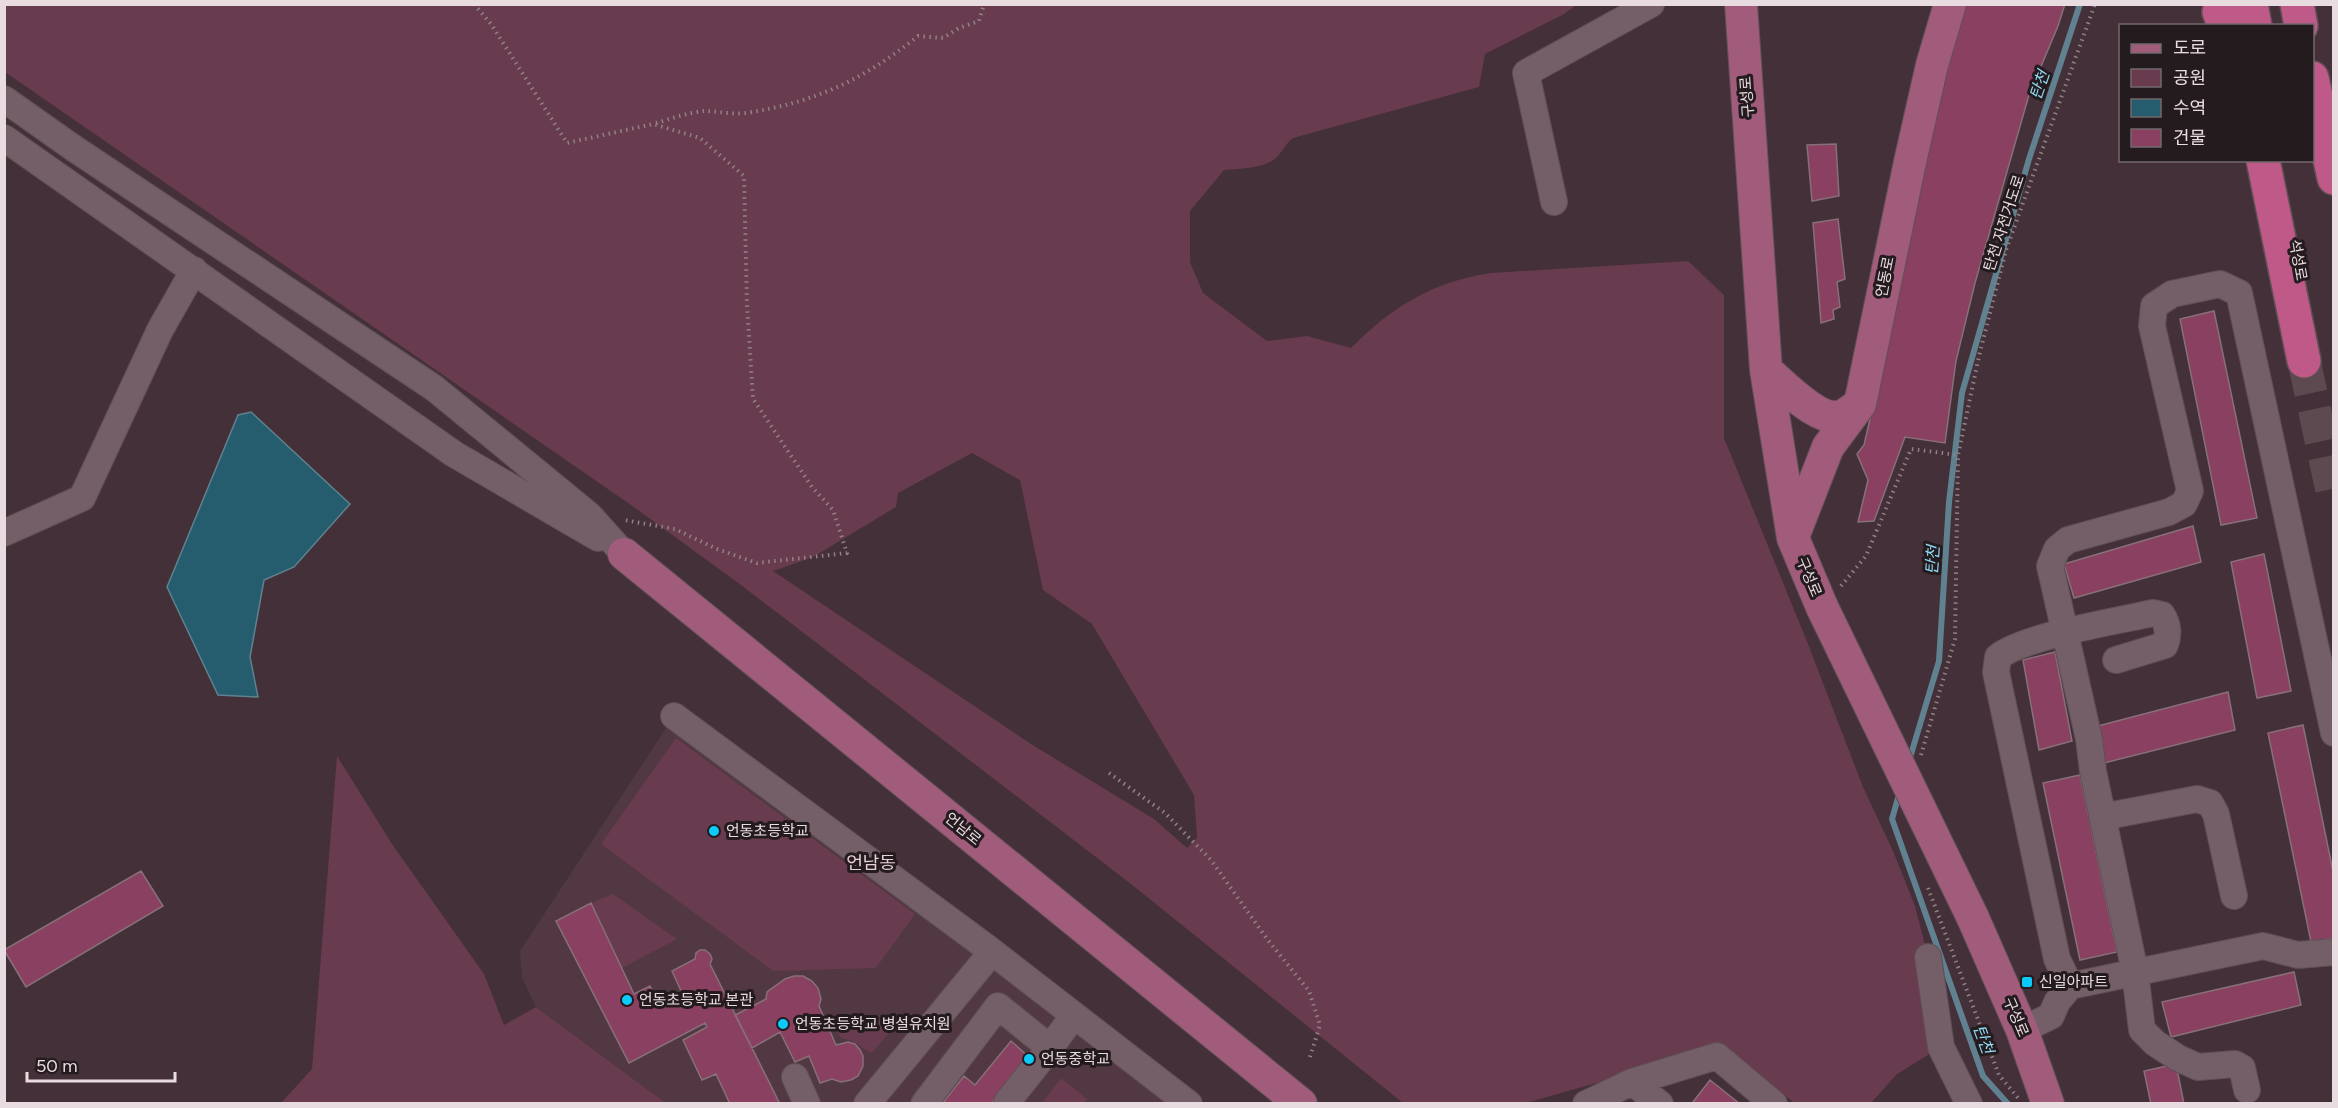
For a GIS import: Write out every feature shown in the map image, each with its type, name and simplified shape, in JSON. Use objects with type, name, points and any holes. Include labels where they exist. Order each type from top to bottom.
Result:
[{"type":"highway","points":[[2251,4],[2255,24]]},
{"type":"highway","points":[[2297,4],[2301,24]]},
{"type":"highway","points":[[2314,83],[2334,178]]},
{"type":"highway","name":"석성로","points":[[2263,162],[2310,360],[2280,162]]},
{"type":"main road","name":"구성로","points":[[1741,4],[1766,370],[1793,538],[1822,607],[1973,918],[2022,1030],[2048,1104]]},
{"type":"main road","name":"언동로","points":[[1793,538],[1828,447],[1860,404],[1910,162],[1932,65],[1950,4]]},
{"type":"main road","points":[[1766,370],[1818,413],[1831,417],[1843,416],[1860,404]]},
{"type":"main road","name":"언남로","points":[[624,554],[1301,1104]]},
{"type":"street","points":[[1554,201],[1526,73],[1651,4]]},
{"type":"street","points":[[4,99],[72,147],[434,388],[589,515],[624,554]]},
{"type":"street","points":[[4,138],[454,454],[624,554]]},
{"type":"street","points":[[4,533],[82,498],[160,330],[194,270]]},
{"type":"street","points":[[2247,1090],[2242,1068],[2235,1064],[2198,1066],[2178,1058],[2155,1043],[2142,1030],[2135,972],[2102,817],[2089,739],[2050,566],[2057,549],[2068,540],[2169,512],[2184,504],[2190,491],[2152,326],[2154,306],[2172,294],[2220,284],[2239,293],[2334,733]]},
{"type":"street","points":[[2070,986],[2057,959],[1996,672],[1998,657],[2008,649],[2065,633],[2153,613],[2162,615],[2166,622],[2168,638],[2165,645],[2116,660]]},
{"type":"street","points":[[674,716],[992,952],[1189,1104]]},
{"type":"street","points":[[2102,817],[2198,799],[2210,803],[2216,814],[2234,896]]},
{"type":"street","points":[[2022,1030],[2051,1016],[2057,1002],[2070,986],[2263,946],[2298,955],[2334,952]]},
{"type":"street","points":[[867,1104],[992,952]]},
{"type":"street","points":[[1928,957],[1941,1047],[1969,1104]]},
{"type":"street","points":[[924,1104],[998,1006],[1050,1048]]},
{"type":"street","points":[[1007,1102],[1074,1015]]},
{"type":"street","points":[[1586,1104],[1632,1082],[1717,1056],[1774,1104]]},
{"type":"street","points":[[795,1077],[807,1104]]},
{"type":"street","points":[[1632,1082],[1660,1104]]},
{"type":"path","points":[[474,4],[491,24],[567,143],[702,111],[743,113],[803,100],[844,86],[890,58],[918,36],[943,38],[959,28],[978,21],[984,4]]},
{"type":"path","name":"탄천 자전거도로","points":[[1918,765],[1955,639],[1958,455],[1979,356],[2006,250],[2095,4]]},
{"type":"path","points":[[589,515],[675,529],[717,549],[757,563],[847,553],[833,510],[812,488],[753,399],[747,306],[744,176],[700,138],[653,124]]},
{"type":"path","points":[[1822,607],[1866,556],[1911,449],[1958,455]]},
{"type":"path","points":[[1108,772],[1166,813],[1211,860],[1267,939],[1310,991],[1320,1025],[1310,1057]]},
{"type":"path","points":[[1924,878],[1999,1075],[2023,1104]]},
{"type":"shaded area","name":"언동초등학교","points":[[674,716],[1189,1103],[666,1103],[536,1007],[522,978],[520,951]]},
{"type":"green space","points":[[5,4],[1576,5],[1564,14],[1485,54],[1479,87],[1293,138],[1277,157],[1266,164],[1224,170],[1190,211],[1190,262],[1203,293],[1267,341],[1307,336],[1351,348],[1382,320],[1415,298],[1450,283],[1491,273],[1688,261],[1724,295],[1724,438],[1808,644],[1863,787],[1893,851],[1915,906],[1928,957],[1941,1047],[1897,1074],[1871,1103],[1794,1103],[1726,1046],[1526,1103],[1403,1103],[1131,884],[741,585],[631,505],[5,72]],"holes":[[[972,453],[1020,480],[1043,590],[1092,624],[1194,795],[1197,838],[1187,848],[1154,819],[1031,744],[773,571],[813,557],[896,507],[898,493]]]},
{"type":"green space","points":[[676,738],[915,914],[876,968],[773,971],[601,844]]},
{"type":"green space","points":[[337,756],[392,844],[484,974],[504,1025],[536,1007],[666,1103],[281,1103],[312,1069]]},
{"type":"green space","points":[[613,894],[677,939],[622,968],[591,903]]},
{"type":"green space","points":[[853,1015],[888,1022],[888,1034],[872,1053],[855,1042],[841,1038],[835,1026]]},
{"type":"green space","points":[[1061,1078],[1087,1099],[1084,1103],[1042,1103]]},
{"type":"water","points":[[251,412],[350,504],[294,567],[264,580],[250,657],[258,697],[218,695],[167,587],[238,415]]},
{"type":"building","points":[[1966,4],[2065,4],[2029,95],[1975,283],[1956,361],[1945,443],[1905,437],[1874,521],[1858,522],[1868,480],[1857,454],[1864,445],[1939,99]]},
{"type":"building","points":[[1836,144],[1839,196],[1812,201],[1807,145]]},
{"type":"building","points":[[1838,219],[1845,279],[1837,282],[1840,307],[1833,310],[1834,319],[1821,323],[1813,223]]},
{"type":"building","points":[[2214,311],[2257,518],[2221,525],[2180,319]]},
{"type":"building","points":[[2193,526],[2201,562],[2074,598],[2064,564]]},
{"type":"building","points":[[2264,554],[2291,691],[2257,698],[2231,562]]},
{"type":"building","points":[[2055,652],[2072,741],[2039,750],[2023,660]]},
{"type":"building","points":[[2228,692],[2235,730],[2100,764],[2090,728]]},
{"type":"building","points":[[2303,725],[2334,876],[2334,938],[2311,942],[2268,733]]},
{"type":"building","points":[[2080,775],[2117,952],[2080,960],[2043,783]]},
{"type":"building","points":[[141,871],[163,906],[26,987],[4,950]]},
{"type":"building","name":"언동초등학교 본관","points":[[591,903],[634,994],[650,986],[659,1006],[682,993],[672,971],[695,959],[696,953],[700,950],[705,950],[710,954],[712,959],[710,964],[780,1104],[730,1104],[716,1074],[702,1080],[683,1040],[707,1027],[705,1023],[629,1063],[556,921]]},
{"type":"building","points":[[2294,972],[2301,1005],[2171,1037],[2162,1002]]},
{"type":"building","name":"언동초등학교 병설유치원","points":[[803,976],[818,988],[821,999],[819,1006],[836,1045],[848,1042],[855,1044],[860,1050],[863,1056],[863,1066],[858,1076],[841,1082],[832,1079],[820,1083],[809,1056],[795,1062],[780,1032],[752,1048],[735,1015],[766,999],[767,992],[785,979]]},
{"type":"building","points":[[1011,1041],[1029,1057],[991,1104],[942,1104],[964,1076],[975,1085]]},
{"type":"building","points":[[2176,1064],[2184,1104],[2151,1104],[2144,1071]]},
{"type":"building","points":[[1710,1080],[1740,1104],[1695,1104],[1693,1102]]},
{"type":"waterway","name":"탄천","points":[[1909,761],[1939,661],[1949,502],[1962,393],[2029,159],[2080,4]]},
{"type":"waterway","name":"탄천","points":[[1900,791],[1892,819],[1983,1076],[2008,1104]]},
{"type":"tunnel","points":[[2304,361],[2334,500]]},
{"type":"place","name":"언동초등학교","points":[[714,831]]},
{"type":"place","name":"신일아파트","points":[[2027,982]]},
{"type":"place","name":"언동초등학교 본관","points":[[627,1000]]},
{"type":"place","name":"언동초등학교 병설유치원","points":[[783,1024]]},
{"type":"place","name":"언동중학교","points":[[1029,1059]]},
{"type":"district","name":"언남동","points":[[871,863]]}]
